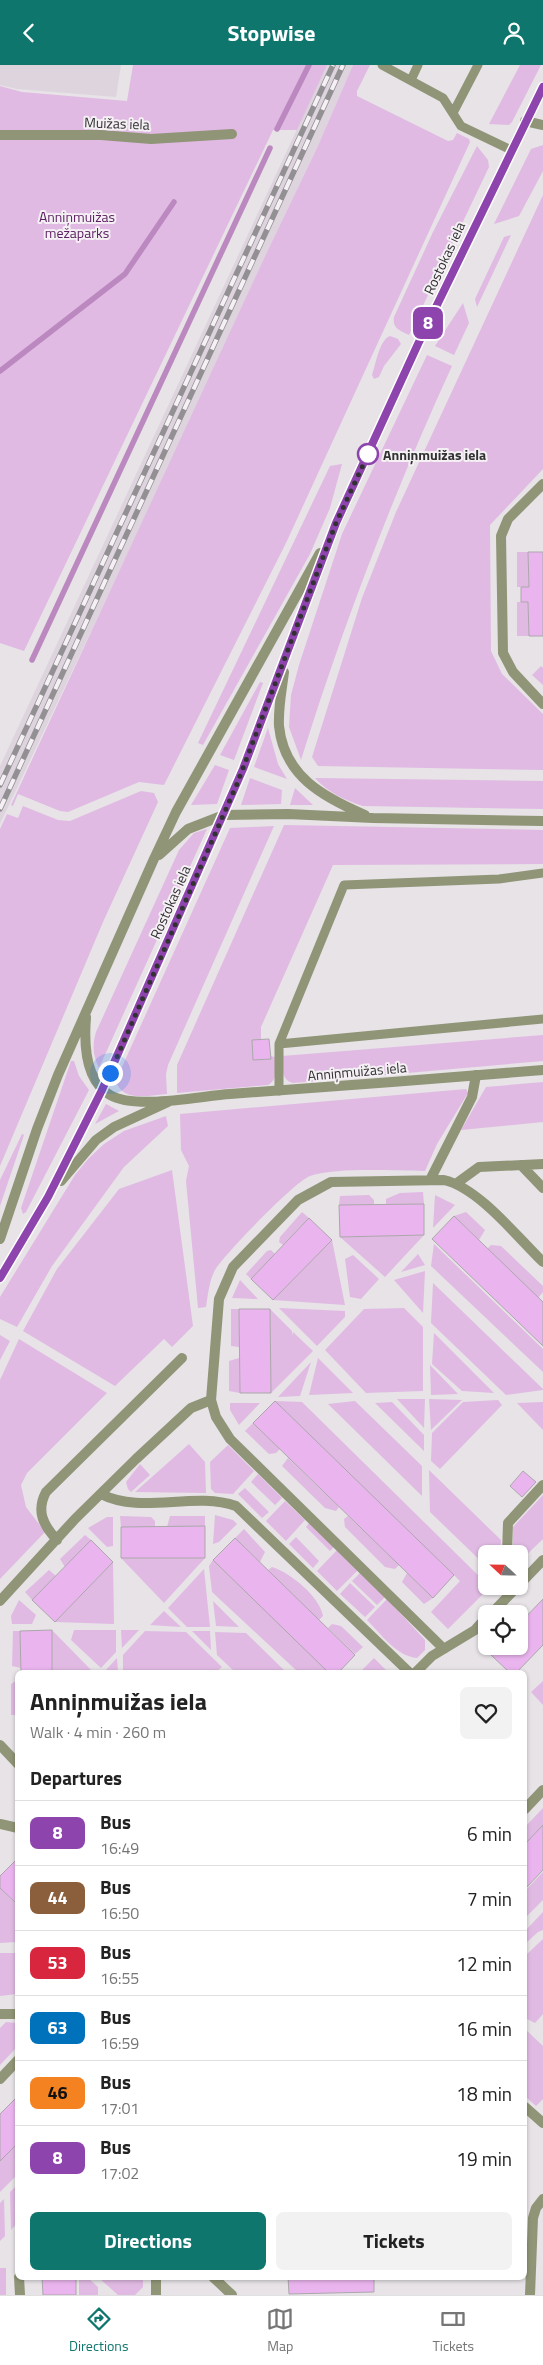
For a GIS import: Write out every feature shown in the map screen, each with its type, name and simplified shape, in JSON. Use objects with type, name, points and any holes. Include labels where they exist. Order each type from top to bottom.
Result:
[{"type":"street","name":"Rostokas iela","points":[[0,1239],[37,1129],[86,1008],[152,861],[176,811],[336,523],[511,150],[543,87]]},
{"type":"street","points":[[525,121],[543,125]]},
{"type":"street","name":"Muižas iela","points":[[0,135],[101,135],[151,139],[232,134]]},
{"type":"street","points":[[543,484],[508,519],[501,536],[503,653],[513,672],[543,704]]},
{"type":"street","name":"Rostokas iela","points":[[0,1278],[48,1197],[102,1090],[224,815],[336,523]]},
{"type":"street","points":[[285,659],[279,724],[282,742],[287,755],[303,778],[318,793],[373,818]]},
{"type":"street","points":[[152,861],[188,829],[224,815],[288,814],[373,818],[543,821]]},
{"type":"street","points":[[86,1008],[84,1046],[91,1070],[102,1090]]},
{"type":"street","name":"Anniņmuižas iela","points":[[102,1090],[112,1097],[127,1101],[173,1100],[228,1094],[543,1070]]},
{"type":"street","points":[[430,1180],[472,1097],[476,1075]]},
{"type":"street","name":"Anniņmuižas iela","points":[[48,1197],[96,1140],[122,1123],[173,1100]]},
{"type":"street","points":[[458,1183],[479,1167],[543,1164]]},
{"type":"street","points":[[521,1165],[543,1188]]},
{"type":"street","points":[[444,1649],[230,1439],[216,1417],[211,1400],[219,1299],[233,1267],[298,1200],[331,1182],[444,1180],[458,1183],[474,1195],[542,1260]]},
{"type":"street","points":[[57,1540],[47,1529],[41,1517],[41,1509],[46,1492],[182,1357]]},
{"type":"street","points":[[0,1601],[7,1591],[101,1494],[191,1408],[211,1400]]},
{"type":"street","points":[[507,1545],[508,1523],[543,1485]]},
{"type":"street","points":[[101,1494],[122,1501],[212,1501],[236,1506],[407,1670]]},
{"type":"street","points":[[528,1575],[543,1560]]},
{"type":"street","points":[[499,1605],[509,1595]]},
{"type":"street","points":[[418,1670],[432,1656],[478,1627]]},
{"type":"street","points":[[0,1745],[15,1760]]},
{"type":"street","points":[[527,1807],[543,1790]]},
{"type":"street","points":[[0,1824],[15,1827]]},
{"type":"street","points":[[0,2014],[15,2014]]},
{"type":"street","points":[[0,2079],[15,2064]]},
{"type":"street","points":[[527,2109],[543,2123]]},
{"type":"street","points":[[530,2295],[533,2217],[536,2208],[543,2199]]},
{"type":"street","points":[[19,2280],[20,2295]]},
{"type":"street","points":[[156,2280],[156,2295]]},
{"type":"street","points":[[216,2280],[232,2295]]},
{"type":"lane","points":[[382,65],[443,98],[461,126],[511,150]]},
{"type":"lane","points":[[410,80],[418,65]]},
{"type":"lane","points":[[452,113],[478,65]]},
{"type":"lane","points":[[279,1091],[279,1044],[344,885],[499,879],[543,873]]},
{"type":"lane","points":[[279,1044],[543,1019]]},
{"type":"shaded area","points":[[0,65],[121,65],[116,97],[17,89],[0,85]]},
{"type":"shaded area","points":[[327,65],[353,65],[317,148],[267,252],[180,443],[0,824],[0,766]]},
{"type":"green space","name":"Anniņmuižas mežaparks","points":[[133,65],[327,65],[297,130],[273,130],[24,651],[0,643],[0,86],[22,92],[127,101]]},
{"type":"green space","points":[[353,65],[370,65],[357,91],[357,96],[448,141],[453,140],[457,133],[469,139],[470,142],[286,543],[164,785],[139,782],[68,812],[60,811],[18,794],[13,806],[11,805],[317,148]]},
{"type":"green space","points":[[520,65],[541,65],[512,122],[509,125],[489,124]]},
{"type":"green space","points":[[543,145],[543,171],[519,216],[494,224],[531,149]]},
{"type":"green space","points":[[477,146],[488,160],[489,167],[409,335],[395,327],[394,317],[433,232]]},
{"type":"green space","points":[[543,195],[543,469],[490,525],[491,651],[502,674],[543,714],[543,770],[318,766],[312,757],[362,598],[396,512]]},
{"type":"green space","points":[[511,235],[477,307],[475,299],[504,237]]},
{"type":"green space","points":[[463,303],[469,323],[454,355],[435,346]]},
{"type":"green space","points":[[390,336],[398,339],[401,344],[384,366],[379,377],[374,379],[372,375],[378,353],[383,342]]},
{"type":"green space","points":[[427,355],[452,366],[409,463],[370,561],[334,660],[301,760],[289,727],[291,695],[299,665],[342,534]]},
{"type":"green space","points":[[342,464],[330,508],[310,554],[203,745],[198,743],[330,466]]},
{"type":"green space","points":[[517,552],[528,552],[529,587],[517,587]]},
{"type":"green space","points":[[517,602],[528,602],[529,636],[517,636]]},
{"type":"green space","points":[[541,666],[543,668],[543,685],[532,675]]},
{"type":"green space","points":[[260,682],[263,683],[234,760],[220,755]]},
{"type":"green space","points":[[268,728],[278,764],[287,779],[254,767]]},
{"type":"green space","points":[[215,765],[229,770],[217,804],[191,805]]},
{"type":"green space","points":[[250,778],[282,790],[281,804],[241,805]]},
{"type":"green space","points":[[315,778],[543,781],[543,809],[363,806],[325,788]]},
{"type":"green space","points":[[295,788],[313,805],[290,805]]},
{"type":"green space","points":[[141,791],[154,793],[158,802],[103,922],[0,1166],[0,829],[7,814],[18,818],[23,806],[58,820],[70,821]]},
{"type":"green space","points":[[284,825],[543,830],[543,864],[333,865],[261,1027],[261,1040],[252,1041],[253,1060],[270,1059],[270,1056],[275,1057],[276,1073],[272,1082],[268,1085],[177,1093],[177,1065]]},
{"type":"green space","points":[[274,826],[168,1065],[166,1074],[167,1094],[139,1096],[126,1093],[117,1084],[117,1078],[230,828]]},
{"type":"green space","points":[[207,829],[99,1068],[94,1050],[96,1032],[179,850],[194,833]]},
{"type":"green space","points":[[543,1035],[543,1061],[293,1083],[286,1079],[283,1072],[282,1056]]},
{"type":"green space","points":[[71,1061],[74,1061],[79,1076],[89,1090],[26,1212],[23,1214],[21,1208]]},
{"type":"green space","points":[[543,1082],[543,1122],[461,1130],[486,1087]]},
{"type":"green space","points":[[466,1089],[468,1093],[437,1144],[425,1171],[350,1170],[310,1176],[276,1204],[221,1262],[211,1279],[206,1307],[198,1308],[186,1181],[189,1166],[181,1150],[180,1114]]},
{"type":"green space","points":[[106,1104],[119,1111],[95,1124]]},
{"type":"green space","points":[[166,1116],[168,1126],[124,1167],[52,1266],[17,1327],[0,1319],[0,1297],[75,1175],[104,1144],[124,1131]]},
{"type":"green space","points":[[22,1134],[24,1135],[0,1206],[0,1180]]},
{"type":"green space","points":[[172,1170],[193,1326],[172,1347],[164,1339],[115,1386],[23,1331],[57,1269],[119,1189]]},
{"type":"green space","points":[[423,1192],[424,1204],[386,1205],[386,1199],[400,1193]]},
{"type":"green space","points":[[369,1195],[374,1200],[374,1205],[339,1205],[340,1196]]},
{"type":"green space","points":[[435,1195],[455,1205],[433,1228]]},
{"type":"green space","points":[[302,1212],[309,1218],[283,1245],[279,1242],[280,1237]]},
{"type":"green space","points":[[466,1212],[485,1230],[479,1240],[454,1216]]},
{"type":"green space","points":[[424,1235],[385,1277],[340,1237]]},
{"type":"green space","points":[[332,1240],[345,1305],[273,1300]]},
{"type":"green space","points":[[434,1244],[543,1349],[543,1372],[431,1266]]},
{"type":"green space","points":[[491,1245],[501,1246],[543,1286],[543,1292],[538,1298],[487,1249]]},
{"type":"green space","points":[[271,1250],[275,1254],[251,1279],[246,1274],[267,1251]]},
{"type":"green space","points":[[418,1254],[425,1265],[401,1272]]},
{"type":"green space","points":[[353,1255],[379,1279],[361,1299],[350,1297],[345,1259]]},
{"type":"green space","points":[[425,1271],[423,1313],[394,1280]]},
{"type":"green space","points":[[240,1280],[258,1299],[232,1298]]},
{"type":"green space","points":[[433,1283],[543,1390],[506,1395],[431,1323]]},
{"type":"green space","points":[[279,1308],[345,1311],[345,1317],[317,1346]]},
{"type":"green space","points":[[404,1308],[423,1327],[423,1391],[366,1393],[325,1350],[364,1309]]},
{"type":"green space","points":[[231,1309],[239,1309],[239,1347],[231,1346]]},
{"type":"green space","points":[[270,1309],[292,1331],[292,1336],[293,1332],[313,1351],[271,1393]]},
{"type":"green space","points":[[434,1333],[494,1393],[462,1391],[432,1364]]},
{"type":"green space","points":[[0,1335],[10,1341],[0,1360]]},
{"type":"green space","points":[[19,1339],[107,1393],[27,1473],[21,1485],[26,1507],[45,1532],[0,1579],[0,1380]]},
{"type":"green space","points":[[239,1358],[240,1393],[229,1391],[229,1361]]},
{"type":"green space","points":[[318,1358],[353,1393],[309,1395]]},
{"type":"green space","points":[[311,1362],[300,1396],[278,1397]]},
{"type":"green space","points":[[430,1365],[458,1394],[431,1395]]},
{"type":"green space","points":[[397,1399],[425,1399],[424,1428]]},
{"type":"green space","points":[[429,1399],[462,1400],[431,1430]]},
{"type":"green space","points":[[498,1400],[502,1405],[440,1469],[431,1461],[432,1433],[463,1402]]},
{"type":"green space","points":[[275,1401],[302,1402],[478,1575],[478,1595],[482,1595],[448,1629],[431,1612],[460,1581]]},
{"type":"green space","points":[[355,1401],[422,1466],[422,1496],[328,1404]]},
{"type":"green space","points":[[392,1402],[424,1435],[424,1451],[375,1403]]},
{"type":"green space","points":[[543,1402],[543,1430],[517,1403]]},
{"type":"green space","points":[[230,1403],[260,1403],[239,1425],[230,1410]]},
{"type":"green space","points":[[253,1423],[280,1449],[276,1453],[269,1454],[245,1431]]},
{"type":"green space","points":[[189,1444],[205,1462],[206,1493],[135,1492]]},
{"type":"green space","points":[[228,1445],[254,1471],[233,1494],[215,1493],[211,1489],[210,1462]]},
{"type":"green space","points":[[288,1458],[339,1507],[336,1511],[325,1508],[282,1466]]},
{"type":"green space","points":[[140,1464],[150,1475],[131,1492],[126,1482]]},
{"type":"green space","points":[[429,1470],[501,1540],[501,1545],[478,1545],[478,1558],[430,1512]]},
{"type":"green space","points":[[258,1474],[282,1498],[275,1505],[251,1482]]},
{"type":"green space","points":[[245,1488],[269,1512],[262,1518],[238,1494]]},
{"type":"green space","points":[[543,1495],[543,1539],[528,1553],[528,1545],[513,1545],[513,1527]]},
{"type":"green space","points":[[285,1501],[305,1520],[286,1541],[266,1521]]},
{"type":"green space","points":[[215,1515],[233,1520],[237,1524],[219,1542],[213,1544]]},
{"type":"green space","points":[[120,1516],[151,1517],[155,1521],[155,1527],[121,1527]]},
{"type":"green space","points":[[170,1516],[205,1516],[205,1526],[167,1527]]},
{"type":"green space","points":[[348,1516],[399,1565],[395,1569],[385,1567],[345,1527],[344,1519]]},
{"type":"green space","points":[[107,1517],[113,1517],[113,1546],[107,1547],[88,1528]]},
{"type":"green space","points":[[309,1523],[334,1547],[330,1551],[306,1527]]},
{"type":"green space","points":[[244,1529],[265,1552],[260,1562],[235,1538]]},
{"type":"green space","points":[[85,1535],[91,1540],[65,1567],[60,1559]]},
{"type":"green space","points":[[296,1537],[319,1561],[313,1568],[289,1544]]},
{"type":"green space","points":[[337,1550],[358,1570],[337,1591],[317,1571]]},
{"type":"green space","points":[[121,1558],[205,1558],[164,1603]]},
{"type":"green space","points":[[213,1560],[327,1670],[296,1670],[212,1592],[209,1566]]},
{"type":"green space","points":[[113,1562],[114,1624],[55,1622]]},
{"type":"green space","points":[[272,1567],[296,1580],[311,1594],[321,1609],[323,1616],[319,1620],[268,1570]]},
{"type":"green space","points":[[204,1569],[210,1627],[187,1627],[168,1608]]},
{"type":"green space","points":[[49,1570],[56,1576],[32,1600],[25,1592]]},
{"type":"green space","points":[[360,1573],[385,1597],[377,1605],[352,1581]]},
{"type":"green space","points":[[407,1573],[433,1598],[424,1604],[402,1582]]},
{"type":"green space","points":[[350,1583],[375,1607],[365,1617],[340,1594]]},
{"type":"green space","points":[[387,1599],[425,1640],[425,1650],[417,1658],[396,1649],[367,1620]]},
{"type":"green space","points":[[19,1600],[36,1615],[32,1624],[12,1624],[11,1616]]},
{"type":"green space","points":[[213,1601],[239,1627],[216,1626]]},
{"type":"green space","points":[[164,1611],[181,1627],[150,1625]]},
{"type":"green space","points":[[332,1624],[341,1626],[363,1647],[355,1654],[328,1628]]},
{"type":"green space","points":[[52,1630],[91,1670],[52,1670]]},
{"type":"green space","points":[[74,1630],[116,1630],[116,1652],[101,1668],[71,1640]]},
{"type":"green space","points":[[121,1630],[139,1630],[122,1648]]},
{"type":"green space","points":[[13,1631],[20,1631],[21,1668],[12,1666]]},
{"type":"green space","points":[[145,1631],[186,1632],[222,1667],[218,1670],[123,1670],[123,1655]]},
{"type":"green space","points":[[192,1631],[210,1631],[211,1650]]},
{"type":"green space","points":[[215,1632],[246,1633],[284,1670],[233,1670],[217,1655]]},
{"type":"green space","points":[[117,1658],[118,1670],[106,1670]]},
{"type":"green space","points":[[374,1658],[386,1670],[362,1670]]},
{"type":"green space","points":[[543,1681],[543,1705],[531,1692]]},
{"type":"green space","points":[[15,1682],[15,1715],[11,1715],[11,1684]]},
{"type":"green space","points":[[543,1808],[543,1825],[527,1842],[527,1825]]},
{"type":"green space","points":[[543,1872],[543,1900],[527,1916],[527,1889]]},
{"type":"green space","points":[[0,1888],[15,1903],[15,1942],[0,1943]]},
{"type":"green space","points":[[543,1912],[543,1930],[527,1942],[527,1929]]},
{"type":"green space","points":[[543,1939],[543,2014],[535,2023],[527,2019],[527,1954]]},
{"type":"green space","points":[[0,1953],[15,1953],[15,1994],[0,1996]]},
{"type":"green space","points":[[6,2022],[15,2023],[15,2049],[0,2065],[0,2028]]},
{"type":"green space","points":[[527,2031],[543,2046],[543,2099],[536,2106],[527,2098]]},
{"type":"green space","points":[[15,2145],[15,2177],[0,2192],[0,2161]]},
{"type":"green space","points":[[15,2187],[15,2225],[11,2230],[10,2192]]},
{"type":"green space","points":[[4,2199],[5,2236],[0,2241],[0,2203]]},
{"type":"green space","points":[[0,2268],[6,2268],[6,2295],[0,2295]]},
{"type":"green space","points":[[79,2280],[90,2280],[98,2287],[98,2295],[79,2295]]},
{"type":"green space","points":[[101,2280],[143,2280],[143,2287],[135,2295],[118,2295]]},
{"type":"building","points":[[528,552],[543,552],[543,636],[529,636],[528,602],[521,602],[521,587],[529,587]]},
{"type":"building","points":[[269,1039],[271,1059],[253,1060],[252,1040]]},
{"type":"building","points":[[424,1204],[424,1235],[340,1237],[339,1205]]},
{"type":"building","points":[[454,1216],[543,1302],[543,1346],[432,1239]]},
{"type":"building","points":[[309,1218],[332,1240],[273,1300],[251,1279]]},
{"type":"building","points":[[239,1309],[270,1309],[271,1393],[240,1393]]},
{"type":"building","points":[[275,1401],[454,1575],[433,1598],[253,1423]]},
{"type":"building","points":[[523,1471],[536,1482],[522,1497],[510,1486]]},
{"type":"building","points":[[205,1526],[205,1558],[121,1558],[121,1527]]},
{"type":"building","points":[[235,1538],[355,1655],[341,1670],[326,1670],[213,1560]]},
{"type":"building","points":[[91,1540],[113,1562],[55,1622],[32,1600]]},
{"type":"building","points":[[543,1599],[543,1645],[519,1670],[507,1670],[491,1655],[528,1655],[528,1615]]},
{"type":"building","points":[[52,1630],[52,1670],[21,1670],[20,1631]]},
{"type":"building","points":[[543,1825],[543,1870],[527,1887],[527,1842]]},
{"type":"building","points":[[15,1861],[15,1902],[0,1888],[0,1876]]},
{"type":"building","points":[[15,2099],[15,2146],[0,2161],[0,2114]]},
{"type":"building","points":[[42,2280],[76,2280],[76,2295],[43,2295]]},
{"type":"building","points":[[288,2280],[374,2280],[374,2292],[289,2294]]},
{"type":"waterway","points":[[277,129],[309,65]]},
{"type":"waterway","points":[[32,660],[270,148]]},
{"type":"waterway","points":[[0,371],[125,274],[174,202]]},
{"type":"railway","points":[[0,785],[333,65]]},
{"type":"railway","points":[[0,809],[343,65]]},
{"type":"bus line","name":"8","points":[[0,1278],[48,1197],[102,1090],[243,769],[336,523],[418,344],[543,87]]},
{"type":"place","name":"Anniņmuižas iela","points":[[368,454]]},
{"type":"route","points":[[110,1073],[237,784],[336,523],[370,450],[368,454]]}]
